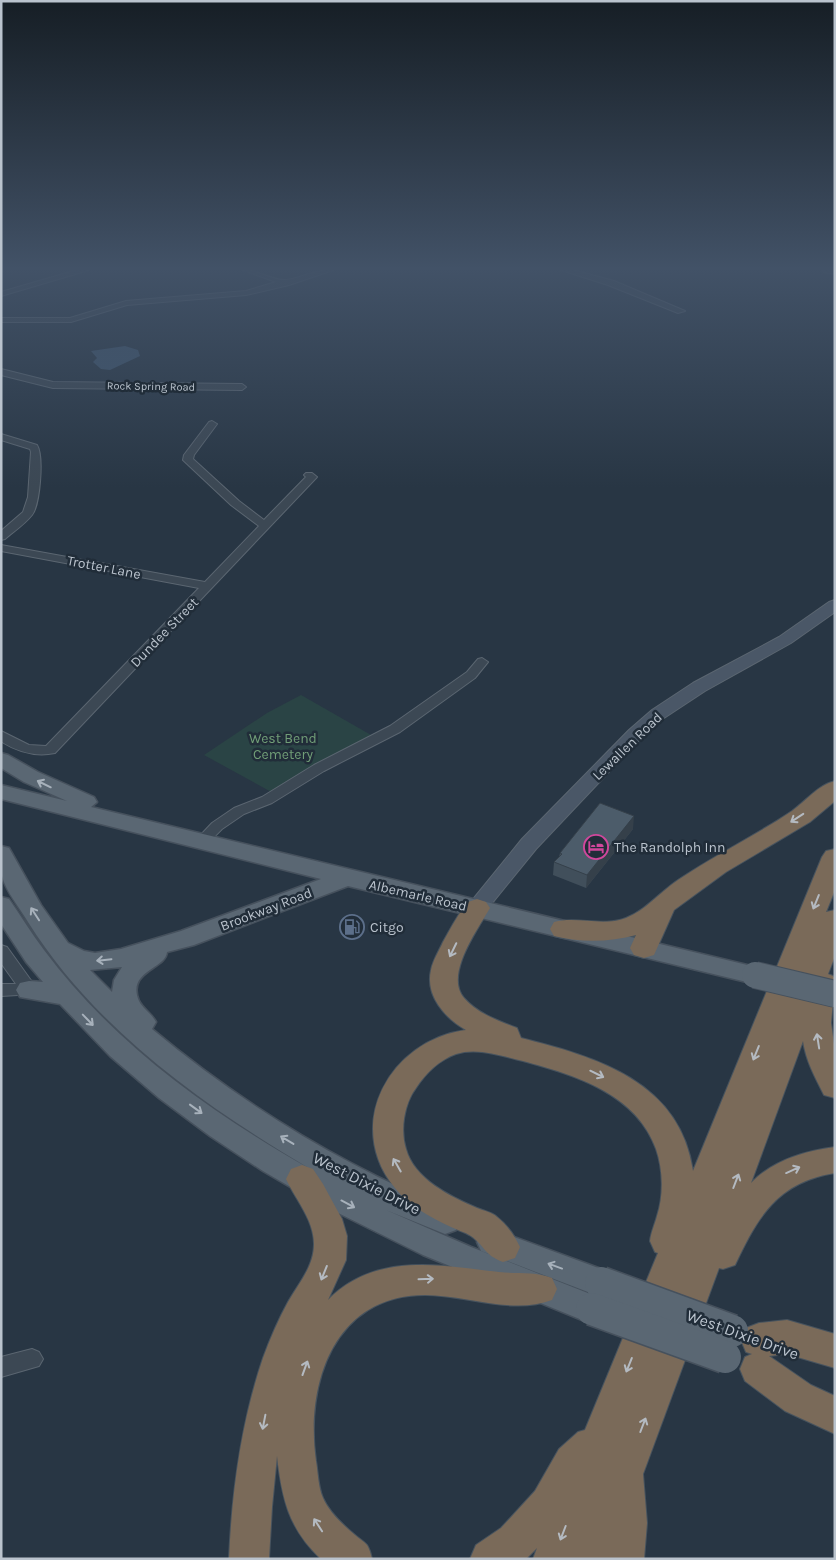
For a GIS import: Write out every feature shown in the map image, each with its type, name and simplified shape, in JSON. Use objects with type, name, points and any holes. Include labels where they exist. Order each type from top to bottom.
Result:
[{"type":"highway","points":[[564,929],[605,931],[631,927],[648,918],[682,888],[801,816],[835,788]]},
{"type":"highway","points":[[589,1559],[625,1470],[680,1281],[707,1178],[835,857]]},
{"type":"highway","points":[[644,948],[664,904]]},
{"type":"highway","points":[[477,908],[468,920],[445,967],[443,982],[447,997],[454,1006],[471,1020],[546,1050],[556,1057]]},
{"type":"highway","points":[[553,1559],[600,1439],[680,1281],[831,928]]},
{"type":"highway","points":[[831,928],[832,956],[819,996],[816,1033],[823,1064],[835,1086]]},
{"type":"highway","points":[[503,1247],[484,1227],[430,1200],[405,1177],[394,1162],[389,1148],[387,1130],[391,1107],[399,1088],[416,1067],[435,1051],[456,1042],[475,1040],[493,1042],[556,1057],[591,1070],[629,1092],[656,1118],[668,1138],[675,1159],[678,1187],[674,1214],[667,1236],[680,1281]]},
{"type":"highway","points":[[680,1281],[714,1277],[738,1222],[766,1188],[796,1168],[812,1163],[835,1160]]},
{"type":"highway","points":[[249,1559],[254,1479],[264,1417],[282,1356],[295,1325],[325,1273],[331,1245],[328,1228],[321,1211],[302,1179]]},
{"type":"highway","points":[[352,1559],[326,1537],[304,1505],[296,1459],[294,1417],[303,1373],[318,1336],[342,1309],[368,1291],[399,1281],[440,1279],[496,1288],[540,1289]]},
{"type":"highway","points":[[744,1349],[787,1337],[835,1351]]},
{"type":"highway","points":[[744,1349],[798,1398],[835,1416]]},
{"type":"highway","points":[[490,1559],[514,1542],[549,1505],[573,1463],[600,1439]]},
{"type":"highway","points":[[624,1559],[627,1523],[625,1470]]},
{"type":"main road","points":[[1,759],[62,792],[133,818],[153,829]]},
{"type":"main road","name":"Albemarle Road","points":[[3,793],[347,878],[835,994]]},
{"type":"main road","name":"West Dixie Drive","points":[[1,852],[33,911],[47,952],[66,995],[102,1033],[156,1080],[226,1131],[302,1179],[383,1222],[540,1289],[596,1296]]},
{"type":"main road","name":"Brookway Road","points":[[185,939],[347,878]]},
{"type":"main road","name":"West Dixie Drive","points":[[1,905],[47,952],[86,981],[119,1014],[161,1051],[248,1115],[331,1167],[380,1193],[503,1247],[596,1296],[744,1349],[835,1397]]},
{"type":"main road","points":[[1,925],[18,949],[47,952],[82,960],[102,961],[124,957],[175,940],[185,939]]},
{"type":"main road","points":[[161,1051],[152,1031],[127,1004],[124,989],[130,974],[143,960],[185,939]]},
{"type":"main road","points":[[29,990],[66,995]]},
{"type":"main road","name":"West Dixie Drive","points":[[744,1349],[835,1367]]},
{"type":"street","name":"Rock Spring Road","points":[[1,372],[53,385],[242,386]]},
{"type":"street","points":[[212,424],[189,455],[188,460],[235,503],[265,526]]},
{"type":"street","points":[[1,437],[28,444],[34,447],[36,452],[33,497],[28,512],[1,537]]},
{"type":"street","name":"Dundee Street","points":[[1,735],[10,742],[35,752],[50,750],[312,477],[309,475]]},
{"type":"street","name":"Trotter Lane","points":[[1,548],[207,586]]},
{"type":"street","name":"Lewallen Road","points":[[477,908],[530,844],[635,734],[658,714],[699,687],[785,640],[835,605]]},
{"type":"street","points":[[202,841],[217,826],[239,810],[267,800],[319,768],[395,729],[471,675],[482,662]]},
{"type":"street","points":[[4,962],[29,990]]},
{"type":"street","points":[[1,990],[29,990]]},
{"type":"street","points":[[1,1367],[32,1359]]},
{"type":"green space","name":"West Bend Cemetery","points":[[301,695],[371,735],[275,794],[204,755],[267,713]]},
{"type":"water","points":[[125,346],[138,350],[140,356],[110,370],[101,369],[93,362],[97,358],[91,351]]},
{"type":"building","name":"The Randolph Inn","points":[[600,803],[634,816],[587,875],[554,862],[562,854],[560,853]]},
{"type":"place","name":"The Randolph Inn","points":[[596,847]]},
{"type":"place","name":"Citgo","points":[[352,927]]}]
